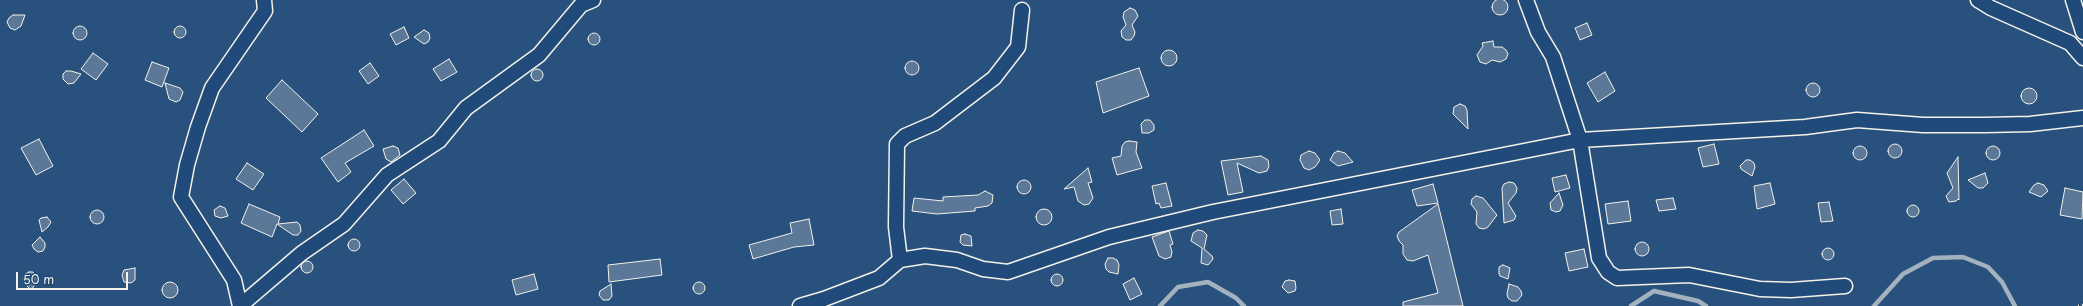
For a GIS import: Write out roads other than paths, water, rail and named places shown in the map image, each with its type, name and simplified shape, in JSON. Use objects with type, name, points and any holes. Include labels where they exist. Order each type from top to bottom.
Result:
[{"type":"street","points":[[264,0],[265,11],[212,88],[198,127],[181,198],[234,280],[240,306],[302,253],[344,224],[387,175],[439,141],[466,108],[539,55],[581,5],[593,0]]},
{"type":"street","points":[[1526,0],[1538,32],[1553,57],[1580,140],[1599,258],[1608,272],[1617,278],[1689,275],[1760,289],[1791,290],[1845,286]]},
{"type":"street","points":[[1978,0],[1991,8],[2070,43],[2083,58]]},
{"type":"street","points":[[2073,0],[2083,32]]},
{"type":"street","points":[[900,260],[896,227],[898,144],[905,136],[935,124],[994,78],[1018,47],[1022,10]]},
{"type":"street","points":[[800,306],[824,299],[879,278],[900,260],[925,256],[957,260],[983,269],[1008,272],[1109,237],[1213,212],[1580,140],[1805,127],[1857,120],[1923,125],[1984,125],[2030,124],[2083,118]]},
{"type":"waterway","points":[[1874,306],[1903,274],[1933,258],[1963,257],[1988,267],[2002,282],[2015,306]]},
{"type":"waterway","points":[[1160,306],[1178,287],[1208,282],[1236,298],[1244,306]]},
{"type":"waterway","points":[[1631,306],[1654,291],[1698,301],[1706,306]]}]
